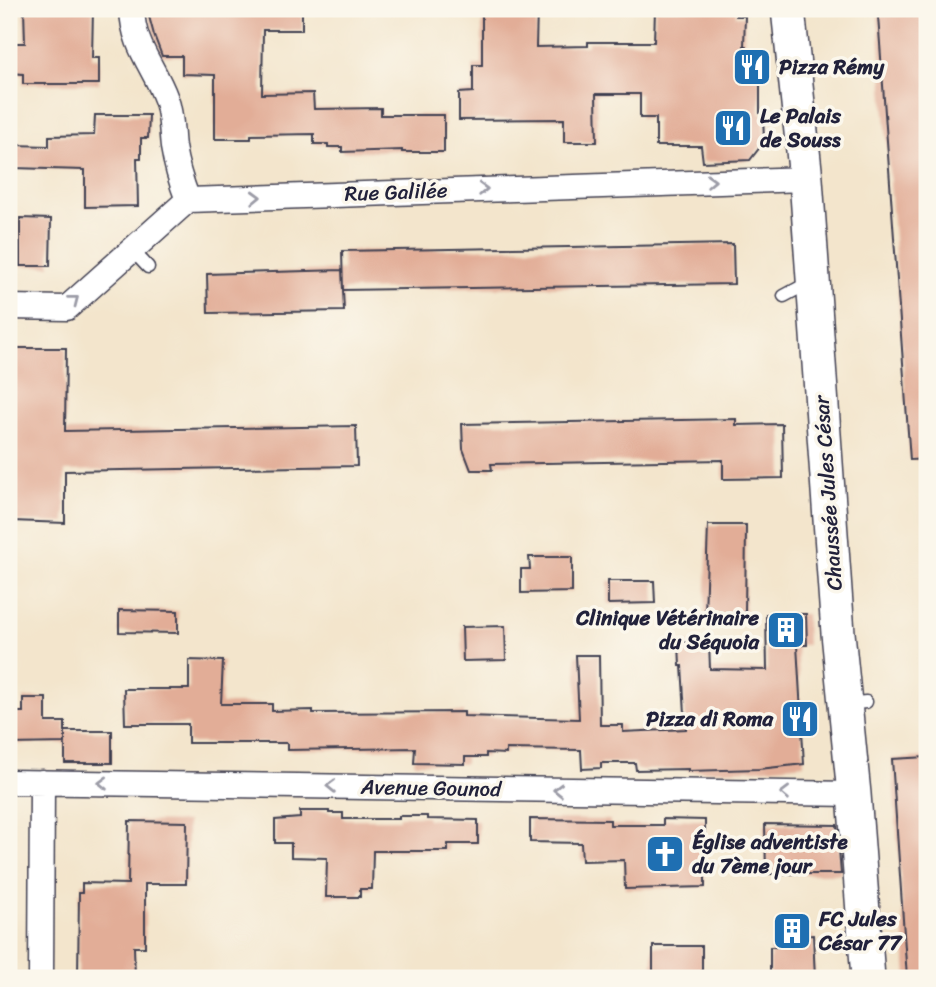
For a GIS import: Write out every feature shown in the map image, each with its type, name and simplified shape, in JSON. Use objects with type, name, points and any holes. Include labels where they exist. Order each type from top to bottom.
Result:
[{"type":"street","points":[[9,307],[67,308],[140,258],[188,200],[178,175],[166,99],[137,43],[132,9]]},
{"type":"street","name":"Chaussée Jules César","points":[[788,9],[806,179],[844,633],[856,703],[854,794],[868,978]]},
{"type":"street","name":"Rue Galilée","points":[[188,200],[806,179]]},
{"type":"street","name":"Avenue Gounod","points":[[9,782],[854,794]]},
{"type":"street","points":[[41,978],[42,782]]},
{"type":"lane","points":[[784,296],[813,280]]},
{"type":"building","points":[[24,9],[93,9],[92,58],[99,58],[99,84],[23,84],[23,74],[9,73],[9,43],[25,43]]},
{"type":"building","points":[[147,9],[302,9],[302,30],[263,30],[262,94],[313,93],[314,109],[381,108],[381,115],[444,115],[444,152],[342,152],[342,147],[314,144],[314,134],[251,135],[251,139],[215,139],[215,75],[182,74],[182,56],[162,56]]},
{"type":"building","points":[[482,9],[537,9],[536,47],[588,46],[588,42],[654,42],[655,9],[736,9],[736,16],[745,16],[746,61],[760,61],[760,113],[763,113],[764,142],[750,160],[703,162],[701,146],[656,146],[656,118],[640,118],[640,94],[596,94],[597,142],[564,142],[564,119],[459,120],[459,93],[473,92],[473,65],[482,65]]},
{"type":"building","points":[[927,13],[927,459],[910,460],[878,16]]},
{"type":"building","points":[[95,115],[149,115],[148,138],[141,138],[141,158],[137,158],[138,206],[85,207],[85,170],[13,168],[14,145],[49,146],[49,136],[94,135]]},
{"type":"building","points":[[20,218],[51,219],[50,266],[20,266]]},
{"type":"building","points":[[733,244],[734,284],[343,290],[342,251]]},
{"type":"building","points":[[342,270],[344,311],[208,313],[207,274]]},
{"type":"building","points":[[9,348],[66,348],[65,431],[356,426],[357,466],[65,471],[65,523],[12,521],[12,506],[9,506]]},
{"type":"building","points":[[736,419],[736,425],[782,424],[783,478],[723,479],[723,460],[491,464],[492,470],[471,470],[463,449],[462,424]]},
{"type":"building","points":[[708,525],[746,525],[745,614],[705,615]]},
{"type":"building","points":[[529,557],[572,557],[572,592],[521,593],[521,569],[530,569]]},
{"type":"building","points":[[608,581],[654,581],[655,603],[608,604]]},
{"type":"building","points":[[119,610],[178,611],[178,633],[119,632]]},
{"type":"building","points":[[766,614],[806,614],[807,645],[797,645],[804,764],[759,769],[688,771],[636,770],[635,763],[601,763],[601,768],[582,769],[581,750],[506,749],[506,754],[486,753],[486,757],[465,757],[465,764],[414,763],[415,748],[287,750],[287,743],[188,743],[188,724],[125,724],[124,689],[189,689],[189,660],[223,661],[221,704],[272,704],[272,711],[313,710],[313,713],[464,712],[464,716],[579,719],[576,655],[599,655],[600,725],[623,725],[623,732],[686,729],[679,642],[709,642],[710,669],[767,670]]},
{"type":"building","points":[[505,626],[506,660],[463,661],[462,627]]},
{"type":"building","points":[[23,698],[46,698],[46,722],[65,722],[65,743],[9,744],[9,712],[23,712]]},
{"type":"building","points":[[65,731],[112,731],[112,763],[65,763]]},
{"type":"building","points":[[927,757],[927,978],[907,978],[892,759]]},
{"type":"building","points":[[300,811],[343,813],[343,819],[427,816],[427,819],[478,820],[478,844],[448,844],[448,851],[373,851],[372,889],[360,889],[360,897],[326,897],[327,858],[291,857],[291,843],[275,843],[275,820],[300,818]]},
{"type":"building","points":[[530,819],[610,820],[610,825],[663,825],[663,819],[705,820],[705,887],[625,889],[624,860],[582,861],[581,843],[530,842]]},
{"type":"building","points":[[129,821],[187,822],[186,884],[145,884],[145,947],[134,947],[135,978],[78,978],[79,893],[82,893],[82,883],[128,884]]},
{"type":"building","points":[[765,824],[837,825],[841,874],[766,874]]},
{"type":"building","points":[[813,935],[815,978],[770,978],[770,947],[784,947],[784,937]]},
{"type":"building","points":[[653,946],[702,946],[702,978],[653,978]]},
{"type":"place","name":"Pizza Rémy","points":[[752,67]]},
{"type":"place","name":"Le Palais de Souss","points":[[733,128]]},
{"type":"place","name":"Clinique Vétérinaire du Séquoia","points":[[786,630]]},
{"type":"place","name":"Pizza di Roma","points":[[800,719]]},
{"type":"place","name":"Église adventiste du 7ème jour","points":[[665,854]]},
{"type":"place","name":"FC Jules César 77","points":[[792,931]]}]
